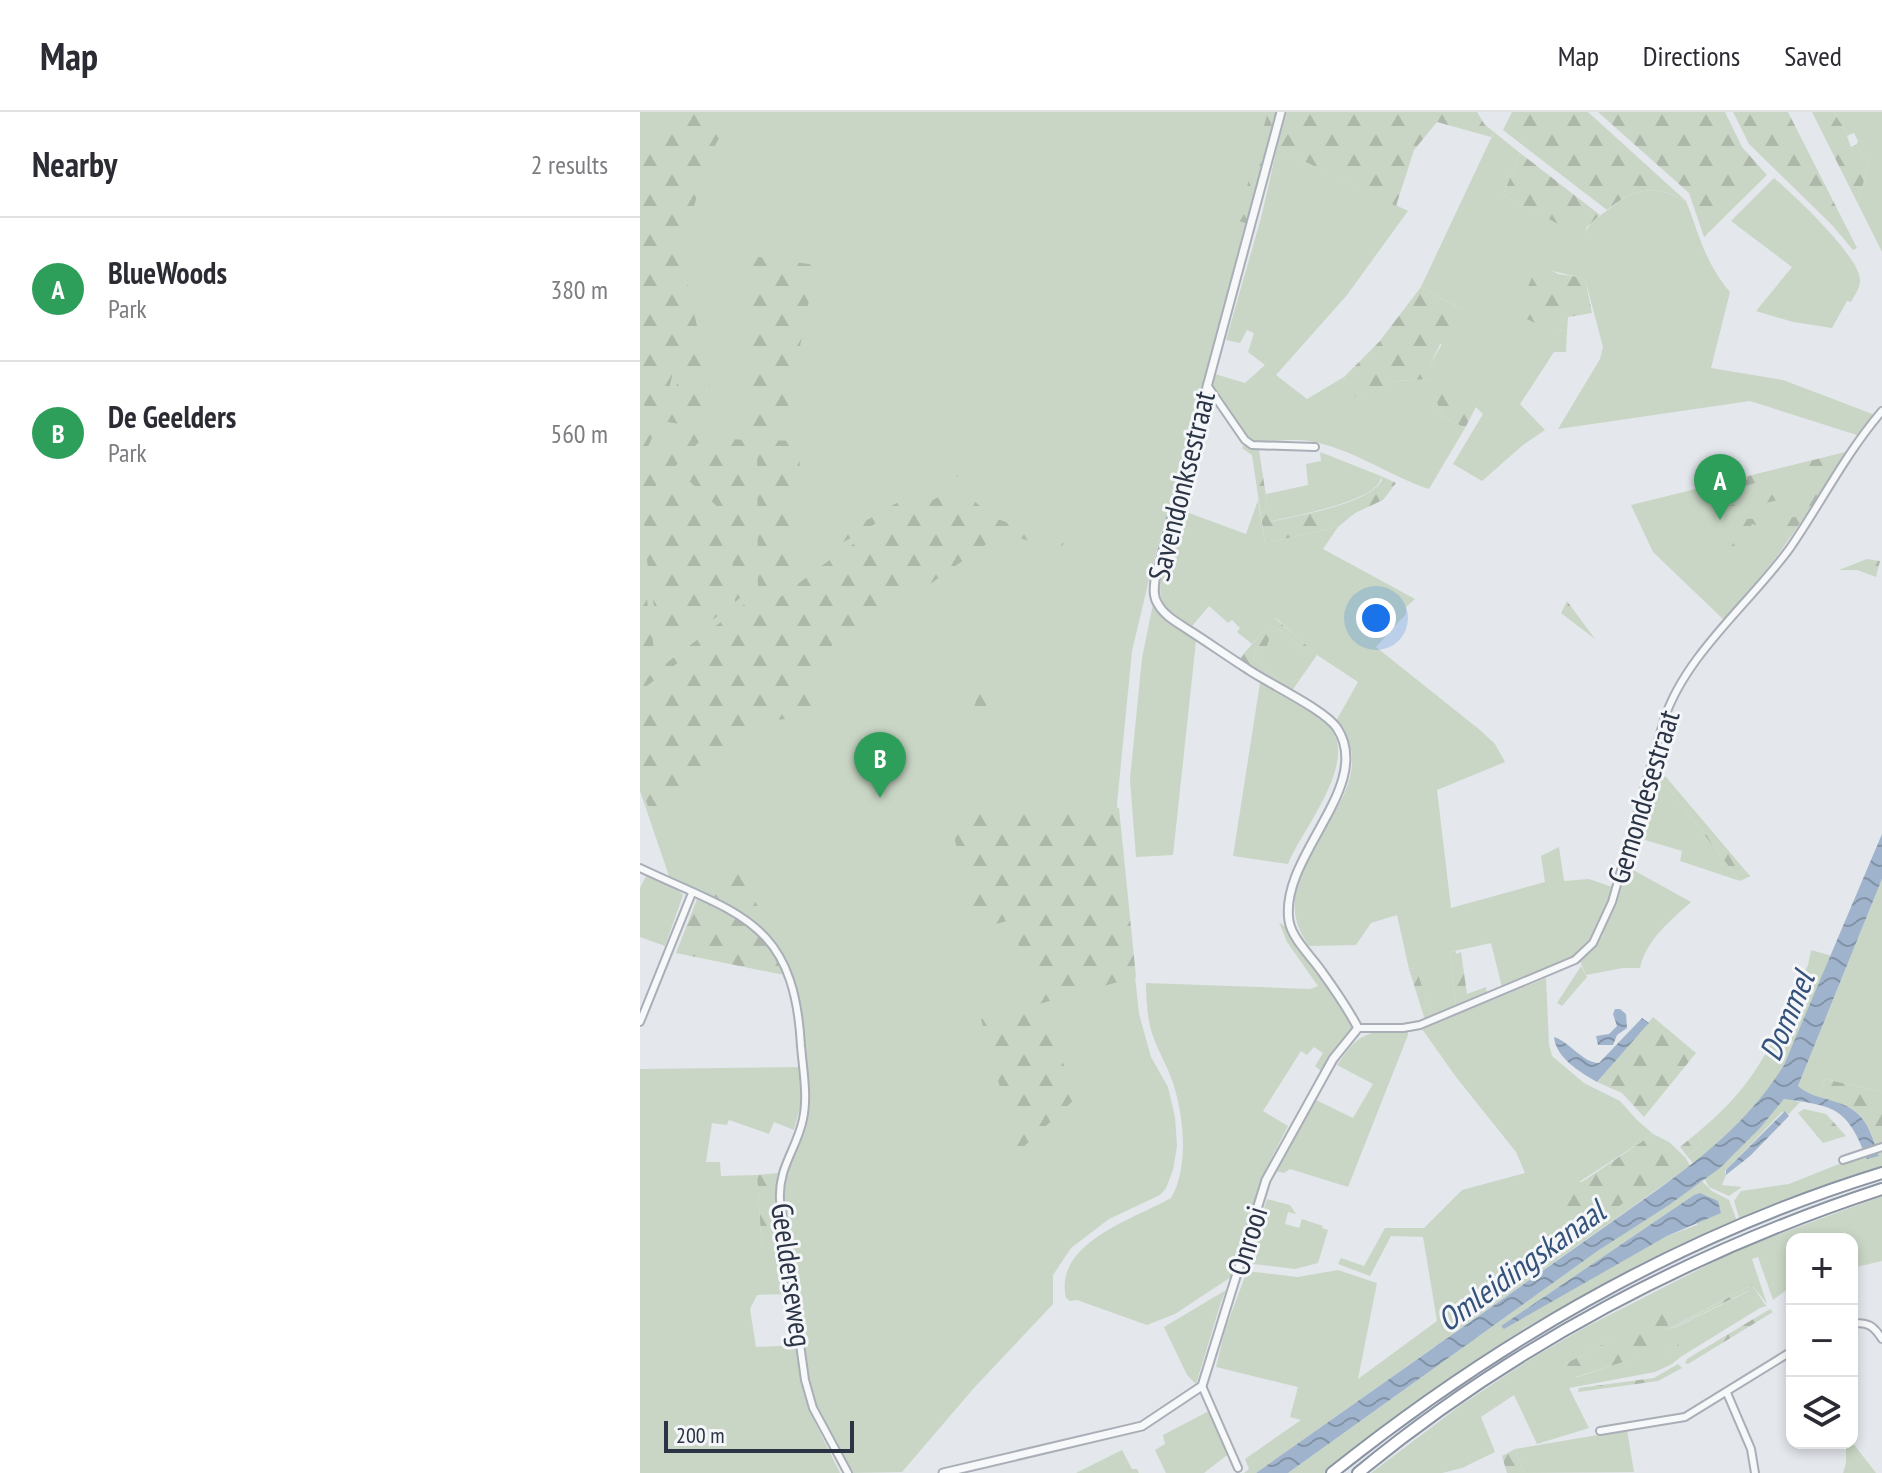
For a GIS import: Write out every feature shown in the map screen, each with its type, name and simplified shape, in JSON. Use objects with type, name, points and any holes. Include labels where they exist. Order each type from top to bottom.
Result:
[{"type":"highway","points":[[1332,1473],[1467,1373],[1528,1334],[1617,1284],[1726,1232],[1882,1173]]},
{"type":"highway","points":[[1358,1473],[1466,1393],[1587,1317],[1735,1246],[1882,1189]]},
{"type":"street","name":"Savendonksestraat","points":[[1281,112],[1155,580],[1154,595],[1158,605],[1170,617],[1246,669],[1327,718],[1340,735],[1345,750],[1345,778],[1302,861],[1293,885],[1289,922],[1358,1028]]},
{"type":"street","points":[[1207,385],[1247,443],[1259,447],[1315,447]]},
{"type":"street","name":"Gemondesestraat","points":[[1358,1028],[1403,1028],[1427,1022],[1575,960],[1593,943],[1612,902],[1669,707],[1705,651],[1789,549],[1861,435],[1882,411]]},
{"type":"street","name":"Geelderseweg","points":[[640,868],[741,915],[763,932],[788,973],[800,1026],[805,1103],[798,1135],[779,1183],[780,1200],[805,1380],[813,1408],[848,1473]]},
{"type":"street","points":[[640,1022],[692,893]]},
{"type":"street","name":"Onrooi","points":[[1202,1386],[1266,1180],[1333,1059],[1358,1028]]},
{"type":"street","points":[[1843,1160],[1880,1148]]},
{"type":"street","points":[[1858,1324],[1872,1326],[1882,1339]]},
{"type":"street","points":[[1600,1431],[1685,1417],[1786,1355]]},
{"type":"street","points":[[943,1473],[1142,1426],[1202,1386],[1238,1468]]},
{"type":"street","points":[[1727,1393],[1751,1449],[1755,1473]]},
{"type":"green space","points":[[640,112],[1277,112],[1245,239],[1151,571],[1132,651],[1117,804],[1139,1014],[1151,1057],[1168,1087],[1175,1117],[1177,1146],[1173,1170],[1160,1195],[1109,1219],[1071,1248],[1053,1275],[1053,1304],[973,1389],[902,1472],[851,1473],[815,1408],[807,1380],[781,1184],[807,1102],[802,1027],[790,974],[767,933],[744,914],[670,879],[640,791]]},
{"type":"green space","points":[[666,112],[733,112],[710,155],[682,244],[702,346],[680,346],[662,415],[640,403],[640,156]]},
{"type":"green space","points":[[1268,112],[1275,112],[1265,149],[1258,146]]},
{"type":"green space","points":[[1287,112],[1477,112],[1494,132],[1491,137],[1437,122],[1414,150],[1396,206],[1277,148]]},
{"type":"green space","points":[[1512,112],[1588,112],[1686,201],[1664,192],[1645,191],[1626,197],[1607,210],[1503,130]]},
{"type":"green space","points":[[1598,112],[1725,112],[1742,147],[1767,175],[1704,237],[1689,193]]},
{"type":"green space","points":[[1733,112],[1788,112],[1857,248],[1853,250],[1832,225],[1749,144]]},
{"type":"green space","points":[[1812,112],[1833,112],[1849,135],[1851,147],[1856,145],[1868,164],[1858,204]]},
{"type":"green space","points":[[1833,112],[1882,112],[1882,252],[1858,204],[1868,164],[1856,145],[1858,141],[1854,133],[1849,135]]},
{"type":"green space","points":[[1494,132],[1520,153],[1503,195],[1583,236],[1598,218],[1628,196],[1655,191],[1686,201],[1709,259],[1730,292],[1711,368],[1783,380],[1875,415],[1860,436],[1750,401],[1558,429],[1600,359],[1603,347],[1585,279],[1549,270],[1527,320],[1567,331],[1566,352],[1554,352],[1520,404],[1545,430],[1482,481],[1453,464],[1483,414],[1431,363],[1462,309],[1421,287]]},
{"type":"green space","points":[[1277,148],[1408,211],[1347,295],[1276,375],[1307,399],[1344,377],[1357,397],[1396,381],[1431,379],[1441,415],[1465,428],[1429,489],[1325,445],[1295,440],[1253,442],[1212,387],[1215,374],[1245,383],[1265,365],[1248,352],[1254,333],[1247,330],[1240,343],[1226,340],[1261,218]]},
{"type":"green space","points":[[1255,153],[1263,156],[1248,224],[1239,221]]},
{"type":"green space","points":[[1520,153],[1600,215],[1587,227],[1583,237],[1503,195]]},
{"type":"green space","points":[[1774,178],[1824,226],[1857,268],[1860,279],[1858,288],[1832,328],[1793,322],[1756,311],[1792,267],[1731,221]]},
{"type":"green space","points":[[751,256],[816,265],[783,433],[749,431]]},
{"type":"green space","points":[[1538,263],[1558,274],[1585,278],[1592,313],[1568,317],[1567,331],[1516,315]]},
{"type":"green space","points":[[1421,287],[1471,314],[1455,349],[1440,344],[1431,363],[1477,405],[1465,428],[1441,415],[1430,379],[1396,381],[1356,398],[1344,377],[1379,342]]},
{"type":"green space","points":[[685,354],[704,354],[710,381],[708,428],[667,422]]},
{"type":"green space","points":[[640,411],[660,421],[640,464]]},
{"type":"green space","points":[[664,428],[703,434],[699,442],[649,493],[653,497],[640,510],[640,477]]},
{"type":"green space","points":[[709,438],[749,440],[750,590],[735,602],[729,517],[679,472]]},
{"type":"green space","points":[[757,440],[801,441],[794,566],[827,543],[954,470],[958,476],[828,551],[640,691],[640,683],[758,594]]},
{"type":"green space","points":[[1244,445],[1259,450],[1270,522],[1363,496],[1375,488],[1382,480],[1381,476],[1396,483],[1383,500],[1355,513],[1338,527],[1265,543],[1252,455],[1242,448]]},
{"type":"green space","points":[[1850,451],[1775,559],[1725,621],[1653,552],[1631,505]]},
{"type":"green space","points":[[1850,451],[1791,536],[1752,524],[1739,546],[1731,547],[1746,519],[1797,517],[1815,491],[1709,517],[1708,511],[1820,483],[1833,463],[1702,497],[1704,508],[1697,510],[1692,490]]},
{"type":"green space","points":[[1320,452],[1381,476],[1377,485],[1352,500],[1269,522],[1266,494],[1308,485],[1306,464],[1321,461]]},
{"type":"green space","points":[[678,481],[721,521],[727,609],[662,658],[645,548],[644,518]]},
{"type":"green space","points":[[958,486],[992,517],[1064,543],[1060,550],[1002,533],[930,584],[844,633],[830,648],[810,680],[812,717],[770,722],[744,733],[702,766],[651,814],[640,785],[640,702],[843,550]]},
{"type":"green space","points":[[1258,500],[1265,543],[1338,527],[1323,549],[1415,599],[1406,607],[1406,614],[1376,647],[1480,730],[1495,744],[1505,762],[1437,790],[1451,908],[1545,882],[1541,856],[1559,847],[1564,881],[1589,879],[1612,887],[1595,931],[1574,955],[1502,987],[1491,943],[1450,952],[1456,1007],[1432,1017],[1415,968],[1409,969],[1397,915],[1371,923],[1356,945],[1309,946],[1296,916],[1297,887],[1308,858],[1340,803],[1350,776],[1351,749],[1336,721],[1358,682],[1314,653],[1276,618],[1252,644],[1237,632],[1240,628],[1232,620],[1228,623],[1209,606],[1192,626],[1169,609],[1161,593],[1164,556],[1178,509],[1246,534]]},
{"type":"green space","points":[[640,551],[656,663],[640,674]]},
{"type":"green space","points":[[1867,559],[1880,561],[1876,577],[1857,570],[1839,570]]},
{"type":"green space","points":[[1567,601],[1595,639],[1561,613]]},
{"type":"green space","points":[[1153,604],[1165,619],[1196,641],[1173,855],[1136,857],[1130,779],[1142,658]]},
{"type":"green space","points":[[1275,618],[1317,655],[1303,675],[1305,651],[1279,629],[1271,633],[1267,646],[1256,649],[1253,659],[1284,683],[1300,679],[1291,692],[1239,659]]},
{"type":"green space","points":[[1279,629],[1307,656],[1300,679],[1284,683],[1253,659],[1256,649],[1263,647],[1271,633]]},
{"type":"green space","points":[[982,683],[993,686],[975,739],[966,731]]},
{"type":"green space","points":[[1260,683],[1318,716],[1330,727],[1337,742],[1338,759],[1333,777],[1288,864],[1233,856]]},
{"type":"green space","points":[[874,755],[896,774],[883,792],[859,773]]},
{"type":"green space","points":[[1654,773],[1666,777],[1750,876],[1740,881],[1670,790],[1658,780],[1643,828],[1640,835],[1637,834]]},
{"type":"green space","points":[[1658,780],[1670,790],[1740,881],[1680,861],[1682,851],[1635,837],[1636,832],[1641,833]]},
{"type":"green space","points":[[1119,808],[1136,977],[1039,1004],[1077,1097],[1018,1152],[981,1019],[1038,1003],[1010,920],[979,929],[948,815]]},
{"type":"green space","points":[[1626,866],[1691,902],[1654,940],[1640,968],[1586,975],[1580,961],[1602,936]]},
{"type":"green space","points":[[735,870],[740,871],[778,947],[754,922],[705,892]]},
{"type":"green space","points":[[647,874],[676,888],[683,895],[665,946],[640,937],[640,888]]},
{"type":"green space","points":[[1882,879],[1882,1092],[1825,1079],[1819,1097],[1808,1094],[1798,1086]]},
{"type":"green space","points":[[697,899],[726,912],[750,928],[769,948],[784,975],[676,953]]},
{"type":"green space","points":[[1279,922],[1290,931],[1354,1026],[1321,1071],[1315,1066],[1323,1053],[1314,1047],[1307,1055],[1301,1051],[1263,1111],[1288,1126],[1264,1173],[1231,1277],[1175,1314],[1147,1325],[1077,1300],[1070,1301],[1066,1298],[1065,1279],[1072,1262],[1084,1248],[1118,1224],[1171,1198],[1177,1186],[1183,1142],[1180,1111],[1173,1083],[1150,1026],[1146,983],[1310,989],[1318,986],[1287,942]]},
{"type":"green space","points":[[1811,950],[1832,956],[1785,1063],[1767,1092],[1744,1118],[1694,1164],[1687,1156],[1702,1144],[1697,1133],[1719,1114],[1752,1076],[1786,1014],[1808,965]]},
{"type":"green space","points":[[1456,951],[1456,954],[1461,952],[1467,994],[1486,987],[1487,994],[1456,1007],[1450,952]]},
{"type":"green space","points":[[1581,966],[1587,977],[1562,1006],[1557,1003]]},
{"type":"green space","points":[[1416,968],[1432,1017],[1425,1020],[1409,969]]},
{"type":"green space","points":[[1546,978],[1552,1056],[1584,1083],[1620,1101],[1653,1134],[1579,1182],[1659,1176],[1686,1158],[1690,1166],[1256,1473],[1244,1473],[1249,1469],[1245,1459],[1301,1420],[1290,1417],[1298,1387],[1216,1367],[1225,1330],[1247,1271],[1298,1277],[1338,1270],[1377,1283],[1358,1379],[1437,1321],[1423,1237],[1391,1236],[1370,1276],[1338,1264],[1341,1258],[1364,1266],[1385,1228],[1424,1228],[1462,1190],[1525,1173],[1516,1152],[1422,1029]]},
{"type":"green space","points":[[1653,1017],[1696,1053],[1644,1117],[1622,1093],[1597,1082]]},
{"type":"green space","points":[[1378,1032],[1408,1032],[1408,1035],[1348,1187],[1290,1169],[1284,1173],[1276,1171],[1316,1100],[1353,1118],[1373,1084],[1337,1065],[1359,1039]]},
{"type":"green space","points":[[801,1067],[801,1103],[794,1130],[774,1122],[769,1134],[729,1120],[727,1125],[712,1123],[706,1162],[720,1162],[721,1176],[757,1175],[762,1250],[782,1249],[789,1294],[757,1295],[750,1309],[756,1347],[796,1345],[803,1391],[840,1473],[640,1473],[640,1069]]},
{"type":"green space","points":[[1825,1079],[1882,1092],[1882,1142],[1876,1146],[1862,1118],[1849,1107],[1819,1097]]},
{"type":"green space","points":[[1784,1099],[1800,1102],[1789,1114],[1782,1112],[1725,1171],[1722,1185],[1742,1187],[1729,1196],[1709,1187],[1704,1178],[1733,1155]]},
{"type":"green space","points":[[1804,1109],[1826,1114],[1846,1136],[1823,1143],[1798,1113]]},
{"type":"green space","points":[[1697,1133],[1702,1144],[1687,1156],[1680,1147]]},
{"type":"green space","points":[[1653,1134],[1669,1142],[1686,1158],[1570,1241],[1563,1230],[1564,1194]]},
{"type":"green space","points":[[1882,1149],[1882,1168],[1740,1221],[1734,1201],[1741,1191],[1789,1184],[1849,1160],[1879,1155],[1878,1151]]},
{"type":"green space","points":[[778,1173],[775,1198],[782,1249],[762,1251],[757,1175]]},
{"type":"green space","points":[[1702,1181],[1712,1191],[1729,1200],[1737,1221],[1616,1278],[1525,1328],[1402,1412],[1324,1473],[1288,1473],[1599,1250]],"holes":[[[1694,1195],[1697,1225],[1667,1236],[1504,1328],[1501,1326]]]},
{"type":"green space","points":[[1882,1196],[1882,1261],[1858,1267],[1858,1233],[1786,1233],[1786,1290],[1773,1300],[1758,1257],[1752,1259],[1767,1304],[1752,1285],[1668,1329],[1664,1314],[1565,1364],[1575,1378],[1668,1348],[1672,1364],[1655,1372],[1569,1388],[1589,1428],[1537,1444],[1514,1395],[1481,1417],[1495,1452],[1462,1468],[1442,1473],[1371,1473],[1461,1405],[1532,1358],[1739,1249]]},
{"type":"green space","points":[[1267,1199],[1290,1205],[1296,1214],[1288,1212],[1285,1224],[1299,1228],[1302,1219],[1328,1230],[1318,1263],[1295,1269],[1246,1263]]},
{"type":"green space","points":[[1752,1285],[1766,1306],[1760,1308],[1748,1291],[1673,1328],[1682,1356],[1672,1364],[1667,1348],[1576,1377],[1577,1382],[1574,1383],[1565,1364],[1664,1313],[1669,1329]]},
{"type":"green space","points":[[1226,1290],[1196,1384],[1187,1375],[1164,1327]]},
{"type":"green space","points":[[1749,1291],[1760,1308],[1682,1356],[1680,1354],[1672,1329]]},
{"type":"green space","points":[[1770,1309],[1773,1312],[1685,1363],[1687,1359]]},
{"type":"green space","points":[[1678,1364],[1682,1368],[1658,1381],[1578,1392],[1579,1388],[1654,1378]]},
{"type":"green space","points":[[1209,1411],[1231,1452],[1204,1473],[1166,1473],[1155,1450],[1165,1444],[1163,1435]]},
{"type":"green space","points":[[1627,1430],[1634,1472],[1524,1473],[1515,1449]]},
{"type":"green space","points":[[1515,1449],[1524,1473],[1507,1473],[1502,1456]]},
{"type":"green space","points":[[1846,1449],[1857,1449],[1876,1473],[1843,1473]]},
{"type":"green space","points":[[1122,1450],[1132,1469],[1137,1469],[1139,1473],[1076,1473]]},
{"type":"water","points":[[1882,834],[1882,879],[1798,1086],[1859,1114],[1879,1156],[1867,1159],[1853,1129],[1838,1112],[1816,1104],[1784,1099],[1720,1168],[1669,1205],[1599,1250],[1288,1473],[1256,1473],[1657,1190],[1742,1119],[1784,1065]]},
{"type":"water","points":[[1615,1009],[1626,1014],[1627,1028],[1617,1035],[1613,1045],[1598,1045],[1596,1036],[1609,1034],[1617,1026],[1613,1014]]},
{"type":"water","points":[[1642,1018],[1649,1023],[1597,1082],[1570,1064],[1556,1045],[1554,1037],[1587,1060],[1599,1063]]},
{"type":"water","points":[[1785,1111],[1789,1116],[1750,1156],[1726,1175],[1726,1170]]},
{"type":"water","points":[[1700,1193],[1718,1201],[1721,1213],[1667,1236],[1504,1329],[1501,1326],[1694,1195]]},
{"type":"place","name":"BlueWoods","points":[[1720,520]]},
{"type":"place","name":"De Geelders","points":[[880,798]]},
{"type":"water label","name":"Dommel","points":[[1787,1016]]},
{"type":"water label","name":"Omleidingskanaal","points":[[1521,1266]]}]
